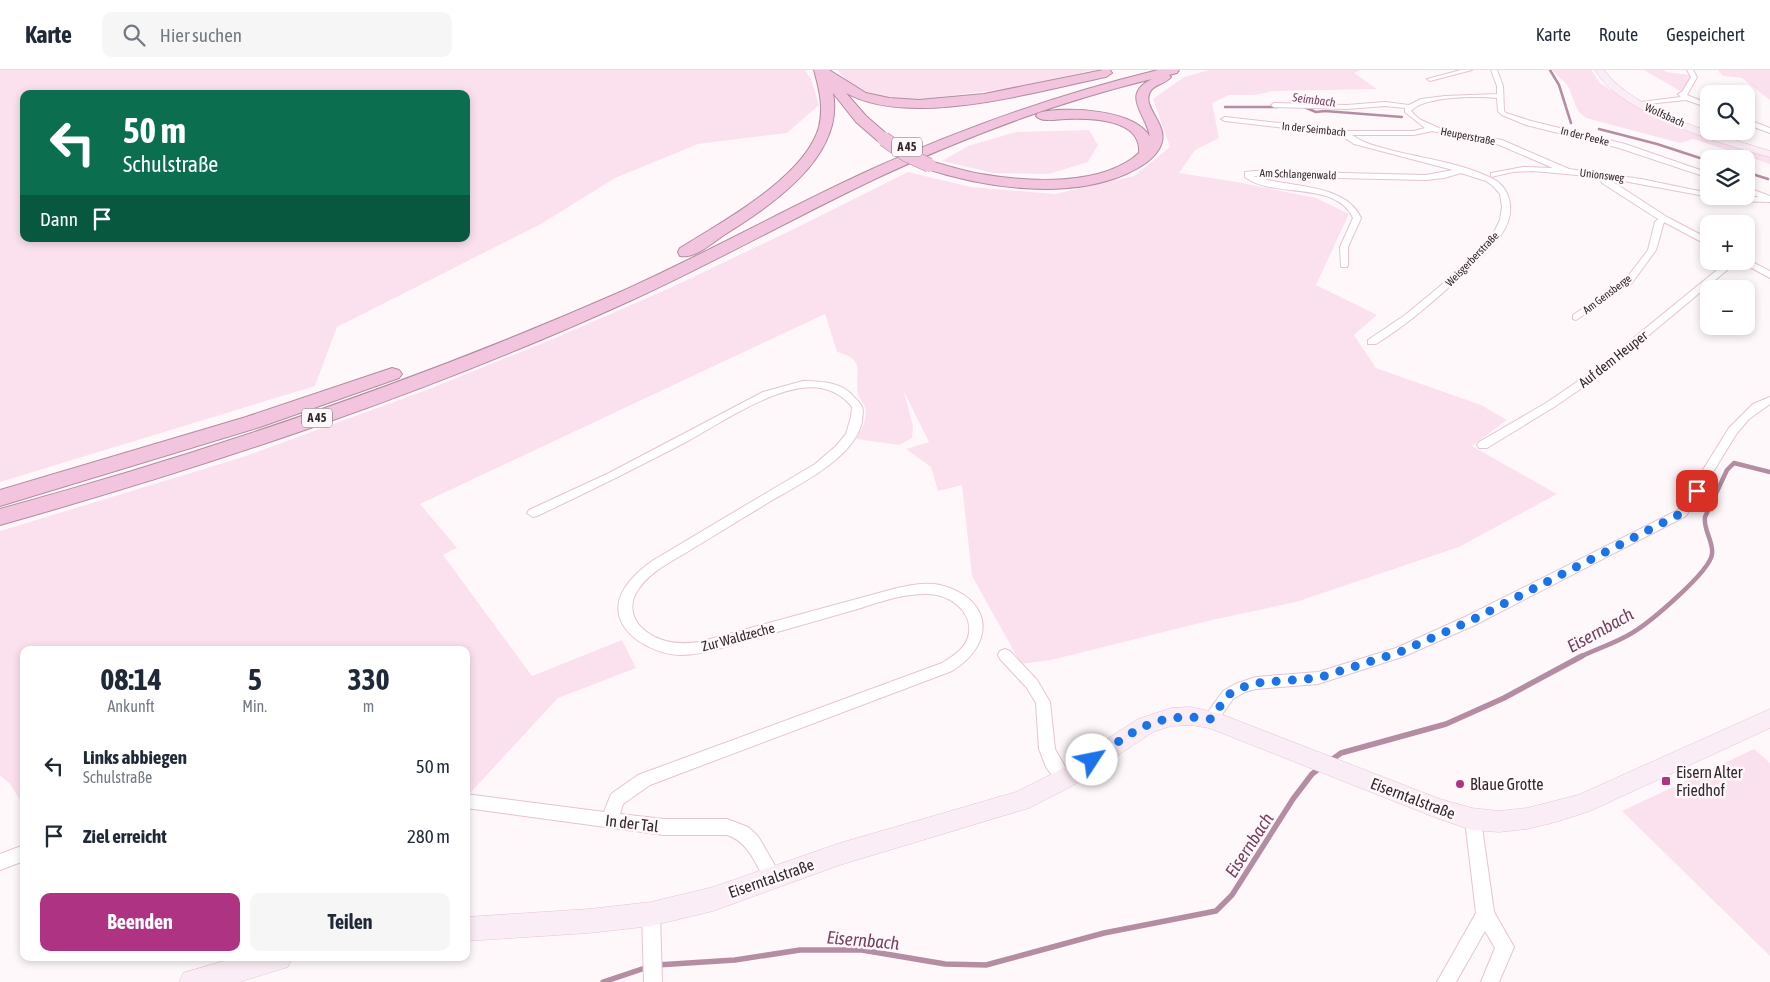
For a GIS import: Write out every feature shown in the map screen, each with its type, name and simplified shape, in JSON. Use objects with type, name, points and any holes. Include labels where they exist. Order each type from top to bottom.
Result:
[{"type":"highway","points":[[820,70],[848,89],[863,96],[910,104],[983,97],[1123,70]]},
{"type":"highway","points":[[820,70],[861,118],[884,140],[907,155],[958,175],[1018,184],[1050,184],[1086,180],[1116,172],[1138,161],[1153,147],[1156,139],[1153,124],[1142,103],[1142,91],[1155,81],[1187,70]]},
{"type":"highway","points":[[686,252],[770,195],[792,177],[811,155],[826,128],[829,105],[820,70]]},
{"type":"highway","name":"A 45","points":[[0,498],[253,422],[437,358],[613,287],[836,179],[921,141],[1032,100],[1138,70]]},
{"type":"highway","name":"A 45","points":[[0,517],[258,438],[448,371],[627,296],[907,159],[973,131],[1090,92],[1173,70]]},
{"type":"highway","points":[[973,131],[1046,116],[1092,115],[1120,122],[1139,131],[1147,144],[1146,155]]},
{"type":"main road","name":"Wolfsbach","points":[[1599,70],[1617,90],[1640,104],[1706,132],[1770,154]]},
{"type":"main road","name":"Eiserntalstraße","points":[[470,929],[589,921],[652,914],[713,899],[840,854],[1021,801],[1064,779],[1146,725],[1171,717],[1190,716],[1211,719],[1439,808],[1473,820],[1502,822],[1557,812],[1582,804],[1770,718]]},
{"type":"main road","points":[[192,982],[268,961]]},
{"type":"street","points":[[1430,80],[1469,70]]},
{"type":"street","name":"In der Peeke","points":[[1494,70],[1498,81],[1501,112],[1513,118],[1622,146],[1700,173]]},
{"type":"street","points":[[1690,70],[1694,77],[1684,94],[1681,94],[1700,103]]},
{"type":"street","points":[[1274,105],[1347,107],[1385,104],[1410,107],[1426,101],[1482,95],[1500,96]]},
{"type":"street","points":[[1640,104],[1687,98]]},
{"type":"street","name":"Heuperstraße","points":[[1410,107],[1407,111],[1431,129],[1454,136],[1499,142],[1566,171]]},
{"type":"street","name":"In der Seimbach","points":[[1225,119],[1349,133],[1414,133],[1431,129]]},
{"type":"street","points":[[1755,125],[1770,131]]},
{"type":"street","name":"Weisgerberstraße","points":[[1349,133],[1350,139],[1357,142],[1460,170],[1492,181],[1503,193],[1507,205],[1506,216],[1499,232],[1482,250],[1424,306],[1392,330],[1372,342]]},
{"type":"street","name":"Am Schlangenwald","points":[[1344,265],[1344,247],[1357,218],[1354,209],[1332,196],[1274,185],[1249,177],[1248,174],[1255,172],[1409,177],[1455,174],[1460,170]]},
{"type":"street","name":"Unionsweg","points":[[1494,175],[1521,170],[1566,171],[1632,179],[1700,193]]},
{"type":"street","points":[[1601,175],[1605,182],[1664,219],[1700,238]]},
{"type":"street","points":[[1755,193],[1770,200]]},
{"type":"street","points":[[1755,200],[1770,200]]},
{"type":"street","name":"Am Gensberge","points":[[1576,317],[1628,281],[1652,250],[1659,222],[1664,219]]},
{"type":"street","points":[[1755,267],[1770,275]]},
{"type":"street","name":"Auf dem Heuper","points":[[1483,445],[1550,406],[1597,373],[1723,270]]},
{"type":"street","name":"Zur Waldzeche","points":[[533,513],[614,476],[767,394],[793,385],[816,384],[828,386],[846,394],[857,407],[856,425],[840,449],[819,467],[657,564],[635,584],[626,602],[630,624],[646,640],[661,647],[696,649],[897,593],[919,589],[939,590],[958,598],[971,610],[977,624],[977,634],[973,645],[963,657],[947,668],[644,780],[617,799],[609,820]]},
{"type":"street","points":[[1211,719],[1228,695],[1240,688],[1256,683],[1318,678],[1400,652],[1470,621],[1682,513],[1688,506],[1721,448],[1748,413],[1756,406],[1770,400]]},
{"type":"street","points":[[1005,655],[1032,684],[1043,702],[1048,749],[1052,762],[1064,779]]},
{"type":"street","name":"In der Tal","points":[[470,802],[664,827],[727,827],[742,832],[752,841],[773,878]]},
{"type":"street","points":[[1473,820],[1485,914],[1505,947],[1490,982]]},
{"type":"street","points":[[0,862],[20,854]]},
{"type":"street","points":[[652,914],[652,970]]},
{"type":"street","points":[[1446,982],[1485,914]]},
{"type":"shaded area","points":[[0,70],[805,70],[811,79],[819,105],[787,133],[698,144],[615,178],[541,224],[337,327],[315,386],[0,482]]},
{"type":"shaded area","points":[[837,70],[1094,70],[1013,88],[916,100],[879,96],[854,88]]},
{"type":"shaded area","points":[[1209,70],[1361,70],[1354,73],[1377,89],[1274,91],[1254,95],[1229,95],[1212,103],[1219,138],[1195,150],[1179,173],[1237,182],[1316,198],[1349,214],[1316,285],[1377,315],[1354,335],[1376,368],[1481,405],[1507,420],[1472,446],[1557,494],[1459,547],[1296,602],[1212,620],[1051,660],[1021,664],[972,576],[962,485],[938,491],[931,467],[906,449],[929,442],[904,392],[913,426],[912,438],[899,445],[856,439],[866,414],[864,405],[858,395],[856,363],[846,355],[837,352],[825,314],[420,504],[457,548],[443,555],[532,676],[622,640],[636,668],[558,698],[471,792],[470,646],[20,646],[20,800],[10,784],[0,775],[0,531],[246,456],[432,388],[560,336],[670,288],[908,172],[971,187],[1055,194],[1134,176],[1170,147],[1153,99],[1184,77]]},
{"type":"shaded area","points":[[1552,70],[1591,70],[1600,83],[1634,105],[1700,129],[1700,140],[1729,140],[1770,155],[1770,164],[1755,159],[1755,150],[1727,150],[1693,139],[1680,143],[1586,118],[1578,111],[1568,86]]},
{"type":"shaded area","points":[[1644,70],[1664,70],[1666,72],[1690,75],[1690,80],[1682,92]]},
{"type":"shaded area","points":[[1718,70],[1770,70],[1770,100],[1755,88],[1755,85],[1751,85],[1742,78],[1723,76]]},
{"type":"shaded area","points":[[1089,130],[1098,145],[1088,162],[1049,174],[993,173],[942,161],[968,146],[1016,132]]},
{"type":"shaded area","points":[[1754,749],[1770,763],[1770,956],[1622,811]]},
{"type":"waterway","name":"Wolfsbach","points":[[1550,70],[1559,85],[1571,123]]},
{"type":"waterway","name":"Seimbach","points":[[1225,107],[1278,107]]},
{"type":"waterway","name":"Seimbach","points":[[1304,107],[1316,112],[1325,111],[1402,117]]},
{"type":"waterway","name":"Seimbach","points":[[1599,129],[1657,144],[1700,158]]},
{"type":"waterway","name":"Seimbach","points":[[1755,175],[1768,179]]},
{"type":"waterway","name":"Eisernbach","points":[[1581,657],[1632,633],[1678,596],[1701,573],[1712,554],[1705,517],[1727,470],[1734,463],[1770,472]]},
{"type":"waterway","name":"Eisernbach","points":[[1330,761],[1341,753],[1446,724],[1504,698],[1581,657]]},
{"type":"waterway","name":"Eisernbach","points":[[657,965],[735,960],[800,950],[862,950],[945,964],[986,965],[1104,933],[1216,911],[1232,895],[1293,799],[1312,774],[1320,768]]},
{"type":"waterway","name":"Eisernbach","points":[[603,982],[648,967]]},
{"type":"place","name":"Eisern Alter Friedhof","points":[[1666,781]]},
{"type":"place","name":"Blaue Grotte","points":[[1460,784]]},
{"type":"route","points":[[1092,760],[1146,725],[1171,717],[1190,716],[1211,719],[1228,695],[1240,688],[1256,683],[1318,678],[1377,660],[1434,639],[1682,513],[1697,491]]}]
